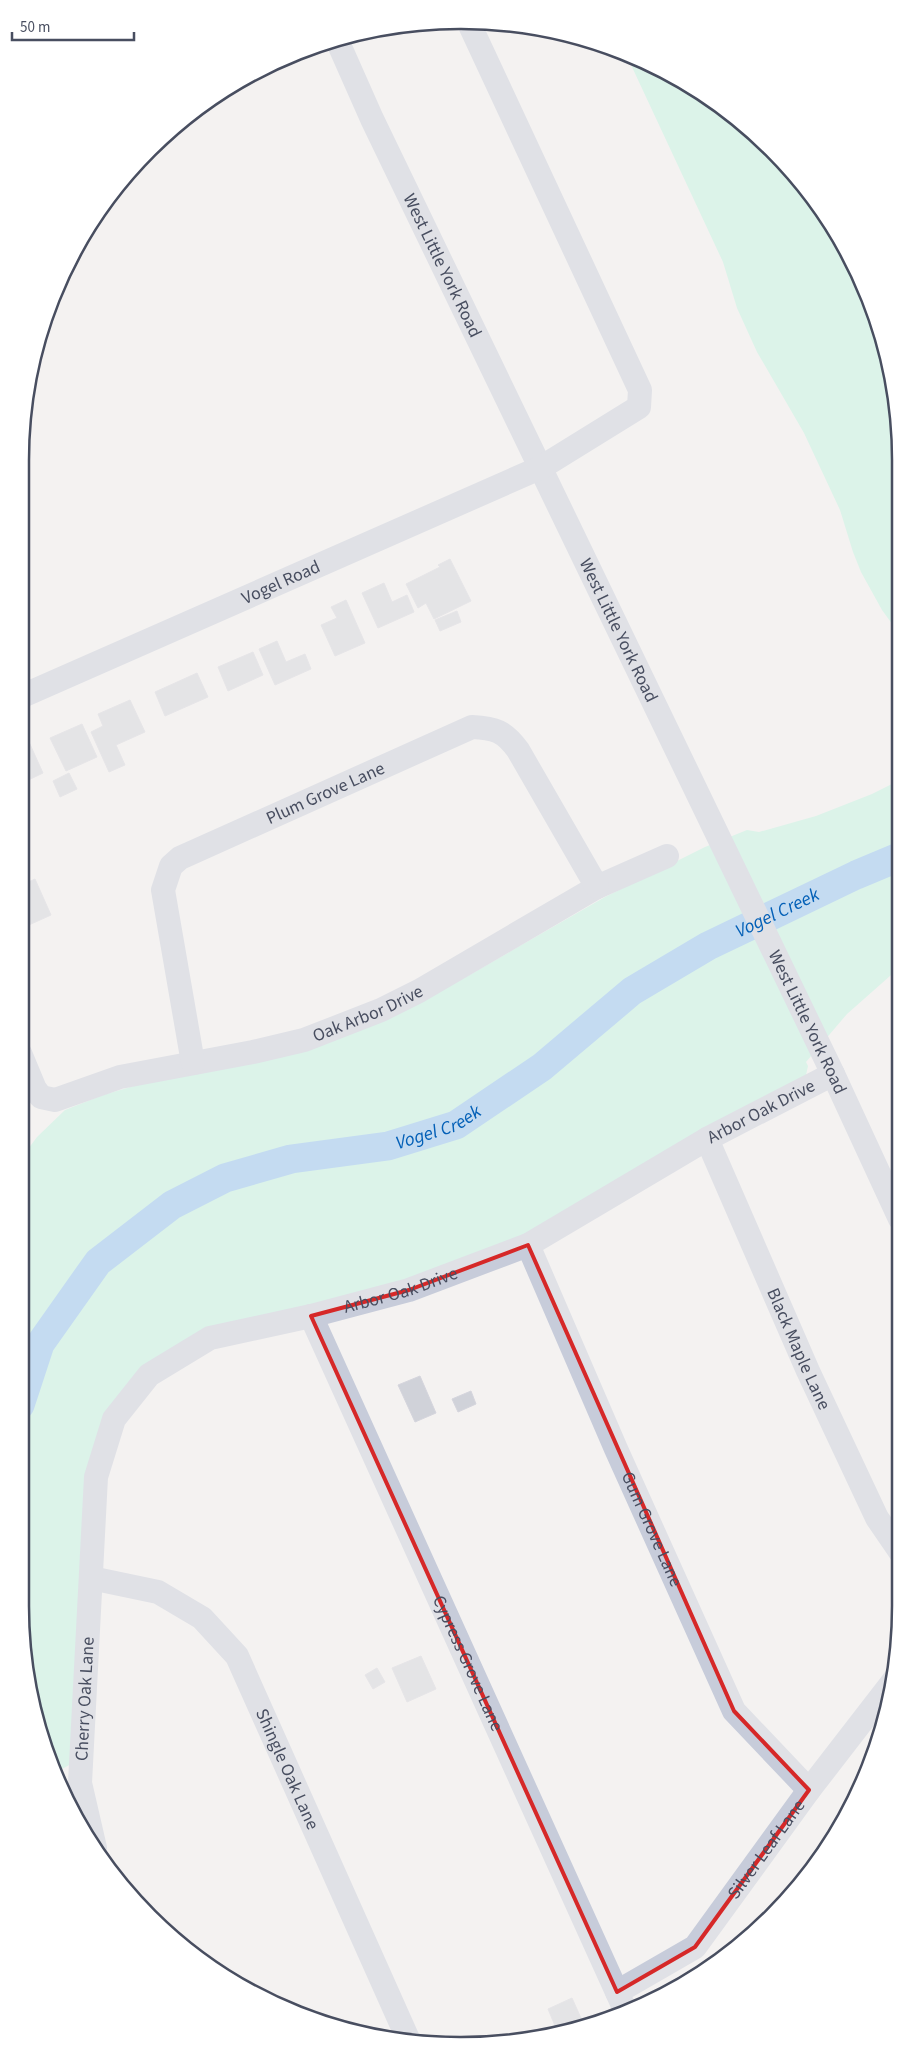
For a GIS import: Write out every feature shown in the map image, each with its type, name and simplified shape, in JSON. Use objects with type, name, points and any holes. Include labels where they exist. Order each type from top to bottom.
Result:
[{"type":"street","name":"Vogel Road","points":[[29,693],[542,467],[639,408],[640,390],[472,29]]},
{"type":"street","name":"West Little York Road","points":[[340,46],[372,119],[542,467],[833,1074],[892,1203]]},
{"type":"street","name":"Plum Grove Lane","points":[[193,1063],[163,890],[171,866],[180,858],[472,727],[492,728],[508,737],[518,750],[597,886]]},
{"type":"street","name":"Oak Arbor Drive","points":[[29,1073],[41,1097],[55,1100],[120,1077],[304,1040],[381,1010],[420,991],[597,886],[667,856]]},
{"type":"street","name":"Arbor Oak Drive","points":[[91,1578],[96,1477],[114,1419],[149,1375],[210,1338],[311,1316],[409,1290],[528,1245],[706,1139],[833,1074]]},
{"type":"street","name":"Black Maple Lane","points":[[706,1139],[804,1362],[877,1518],[892,1540]]},
{"type":"street","name":"Gum Grove Lane","points":[[528,1245],[616,1448],[734,1711],[809,1790]]},
{"type":"street","name":"Cypress Grove Lane","points":[[311,1316],[622,2002]]},
{"type":"street","name":"Cherry Oak Lane","points":[[90,1825],[80,1783],[91,1578]]},
{"type":"street","name":"Shingle Oak Lane","points":[[91,1578],[158,1592],[202,1618],[236,1656],[406,2034]]},
{"type":"street","name":"Silver Leaf Lane","points":[[622,2002],[695,1947],[809,1790],[883,1694]]},
{"type":"highlighted area","points":[[528,1245],[734,1711],[809,1790],[695,1947],[617,1992],[311,1316],[409,1290]]},
{"type":"green space","points":[[631,64],[651,73],[700,102],[723,118],[766,155],[803,198],[848,270],[878,349],[889,404],[892,460],[892,624],[882,610],[861,572],[840,510],[804,433],[757,352],[737,308],[723,262]]},
{"type":"green space","points":[[892,784],[892,974],[847,1014],[806,1062],[808,1066],[806,1075],[532,1231],[418,1279],[231,1325],[117,1403],[71,1764],[61,1769],[43,1717],[32,1662],[30,1634],[29,1148],[37,1137],[65,1110],[103,1095],[417,1003],[605,897],[705,847],[747,830],[759,832],[816,816]]},
{"type":"building","points":[[450,559],[471,601],[434,619],[426,603],[418,608],[406,584],[440,567],[438,565]]},
{"type":"building","points":[[384,583],[392,602],[407,595],[414,612],[378,628],[362,593]]},
{"type":"building","points":[[346,600],[365,643],[335,656],[321,625],[337,618],[331,607]]},
{"type":"building","points":[[457,611],[461,622],[440,631],[435,620]]},
{"type":"building","points":[[277,641],[286,662],[305,654],[311,669],[275,685],[259,649]]},
{"type":"building","points":[[253,652],[263,675],[228,691],[218,667]]},
{"type":"building","points":[[197,673],[208,697],[165,716],[155,692]]},
{"type":"building","points":[[130,700],[145,732],[116,745],[125,765],[109,772],[91,732],[103,726],[98,714]]},
{"type":"building","points":[[82,724],[97,757],[66,771],[50,738]]},
{"type":"building","points":[[29,742],[43,773],[29,780]]},
{"type":"building","points":[[69,773],[77,789],[60,797],[53,781]]},
{"type":"building","points":[[35,879],[51,915],[29,925],[29,882]]},
{"type":"building","points":[[420,1376],[436,1413],[415,1422],[398,1385]]},
{"type":"building","points":[[471,1391],[476,1404],[458,1412],[452,1399]]},
{"type":"building","points":[[421,1656],[436,1689],[407,1702],[392,1668]]},
{"type":"building","points":[[377,1668],[385,1682],[373,1689],[365,1675]]},
{"type":"building","points":[[572,1998],[582,2020],[555,2027],[548,2009]]},
{"type":"waterway","name":"Vogel Creek","points":[[29,1378],[40,1344],[98,1262],[172,1205],[225,1178],[291,1159],[388,1146],[456,1125],[542,1067],[632,991],[708,946],[856,875],[892,860]]},
{"type":"waterway","points":[[29,1336],[40,1344]]}]
